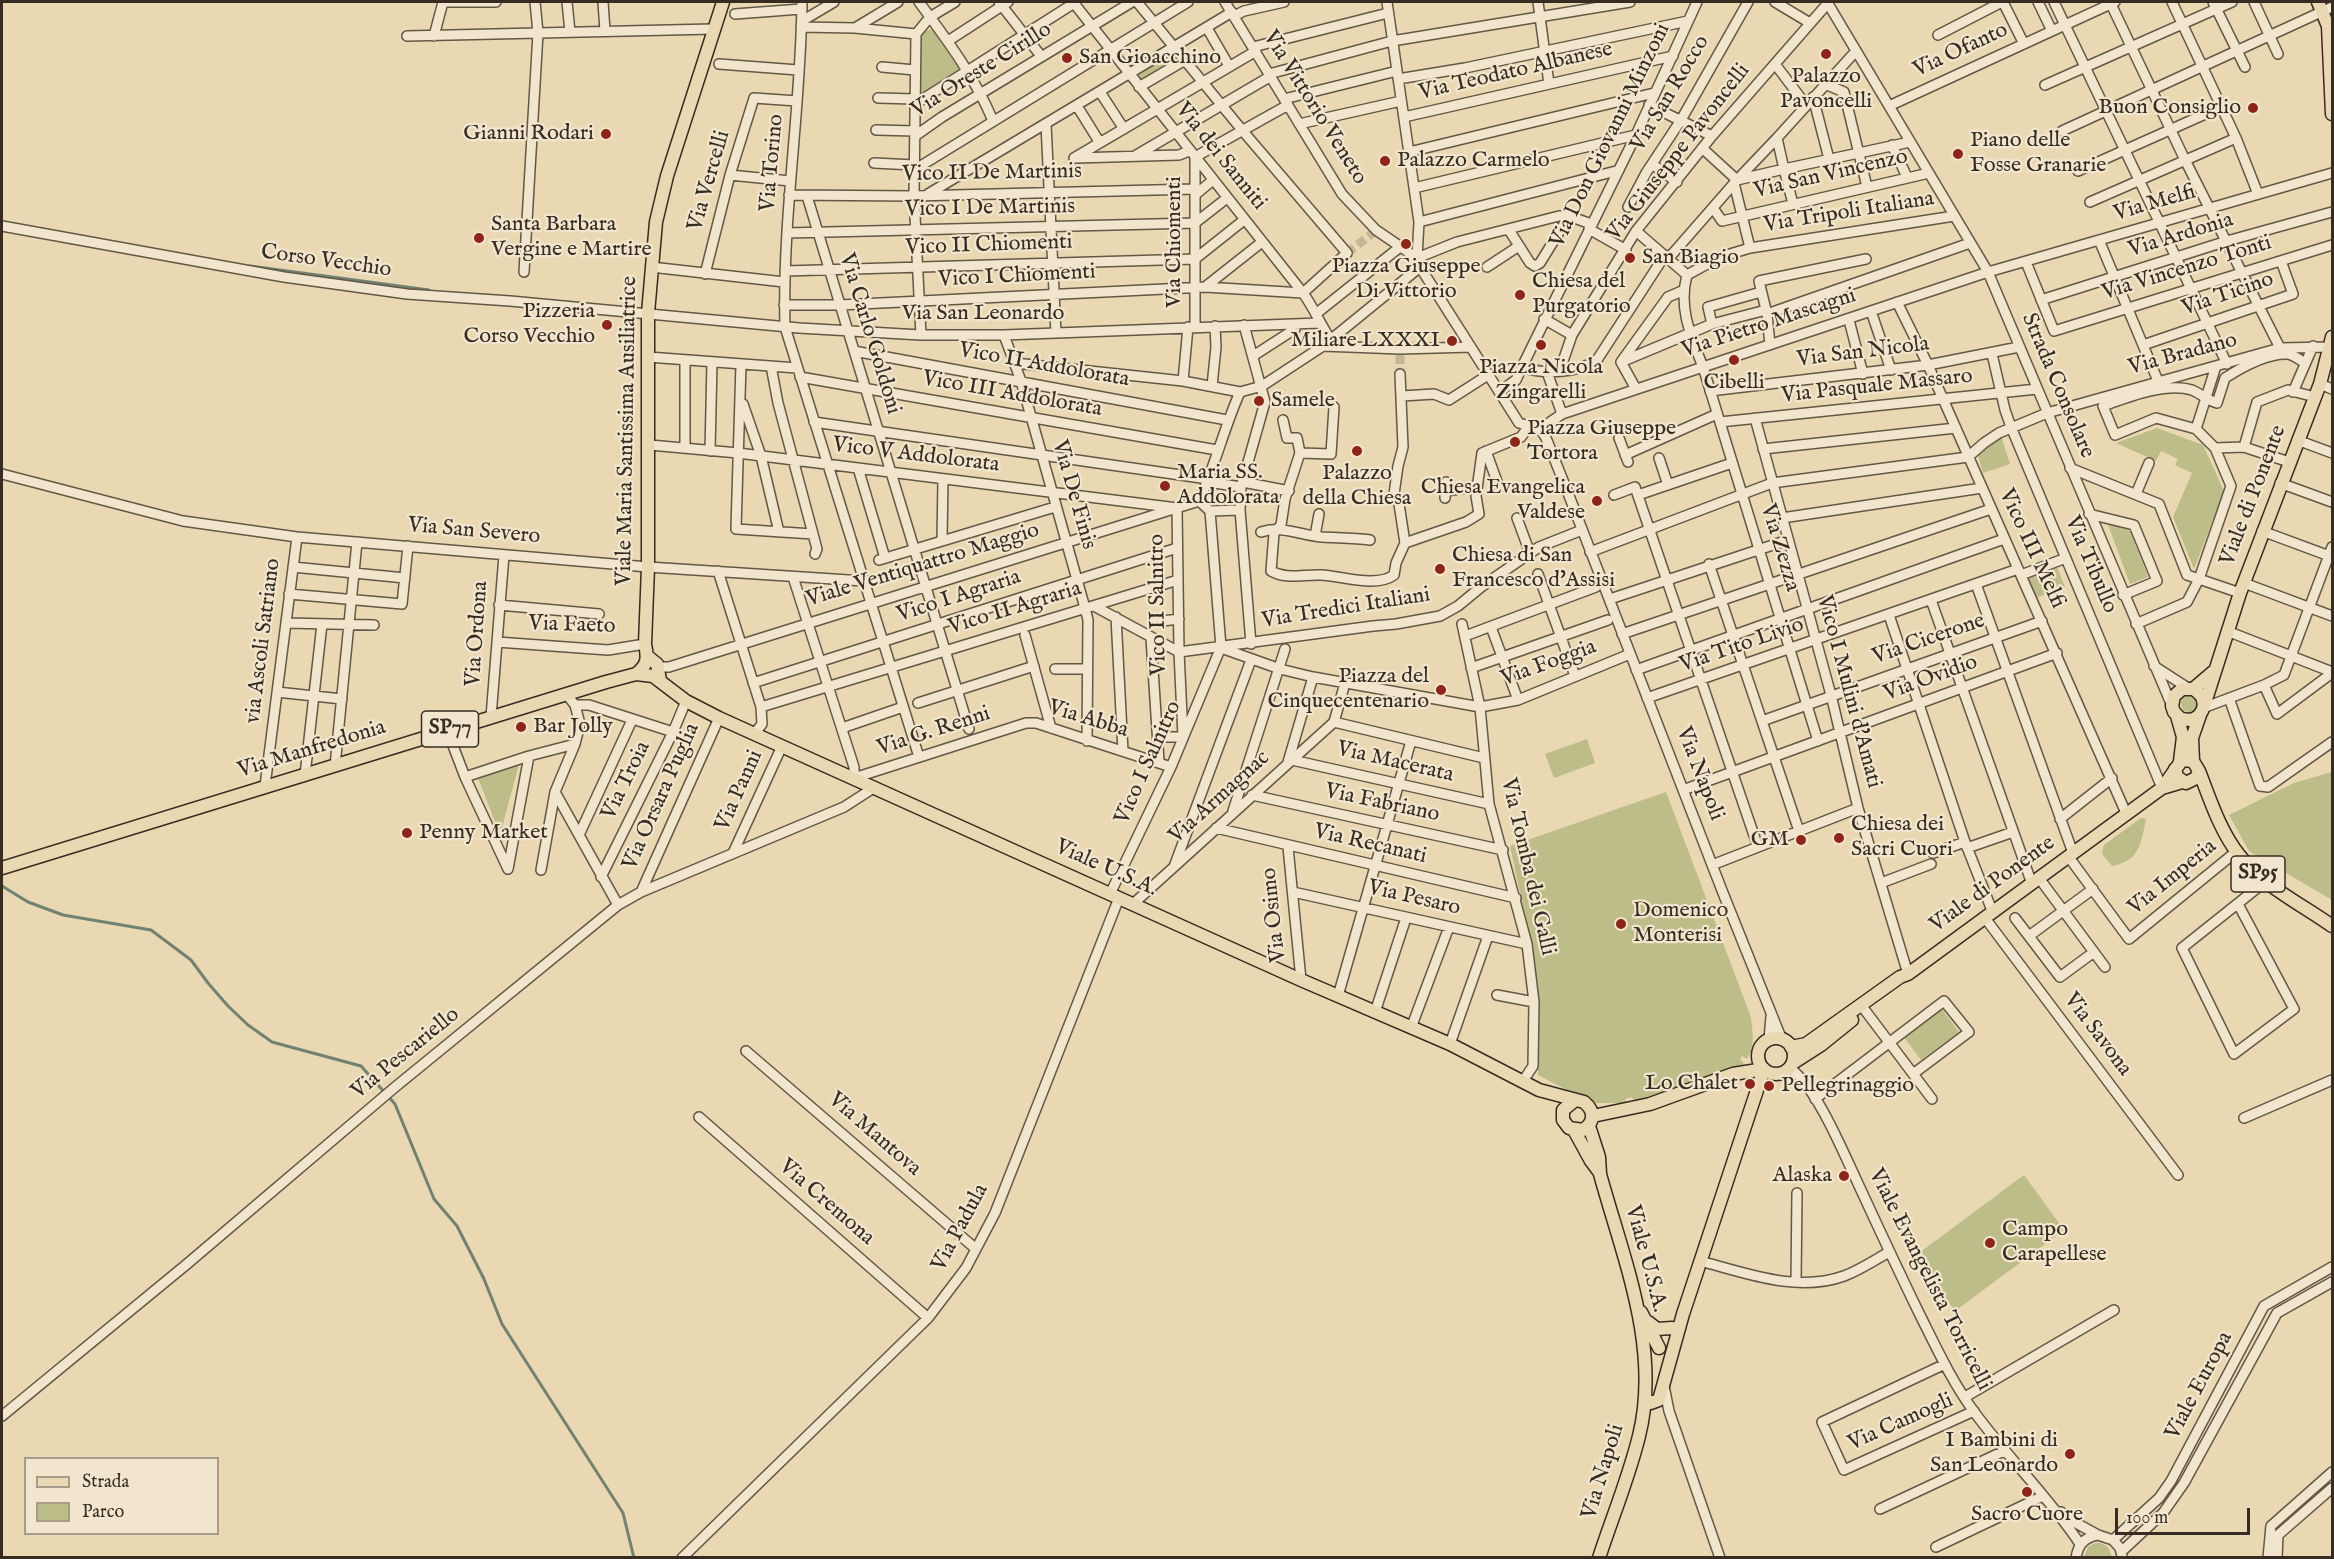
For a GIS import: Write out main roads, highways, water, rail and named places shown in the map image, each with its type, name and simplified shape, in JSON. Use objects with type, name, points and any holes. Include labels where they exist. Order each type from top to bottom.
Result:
[{"type":"main road","name":"Viale Maria Santissima Ausiliatrice","points":[[649,667],[648,313],[656,222],[667,176],[723,2]]},
{"type":"main road","points":[[2325,7],[2330,41],[2332,114]]},
{"type":"main road","name":"Viale di Ponente","points":[[1733,1074],[1785,1072],[1821,1045],[1900,977],[1908,974],[1989,916],[2162,788],[2187,766],[2192,738],[2227,631],[2280,483],[2315,398],[2332,341]]},
{"type":"main road","name":"Via Manfredonia","points":[[2,868],[649,667]]},
{"type":"main road","name":"Viale U.S.A.","points":[[649,667],[686,701],[719,718],[1301,980],[1450,1044],[1539,1090],[1574,1101]]},
{"type":"main road","points":[[2187,766],[2177,777],[2186,782],[2196,778],[2187,766],[2183,737],[2174,711],[2174,696],[2190,688],[2216,669]]},
{"type":"main road","points":[[2174,711],[2186,720],[2202,710],[2202,696],[2190,688]]},
{"type":"main road","name":"SP95","points":[[2187,766],[2210,798],[2222,825],[2247,864],[2266,881],[2332,926]]},
{"type":"main road","name":"Viale di Ponente","points":[[2162,788],[2186,782]]},
{"type":"main road","name":"SP95","points":[[2186,782],[2199,787],[2210,798]]},
{"type":"main road","name":"Viale di Ponente","points":[[1590,1116],[1650,1104],[1733,1074],[1758,1057],[1760,1048],[1769,1040],[1806,1044],[1863,1007]]},
{"type":"main road","points":[[1787,1043],[1794,1053],[1791,1066]]},
{"type":"main road","points":[[1758,1057],[1769,1072]]},
{"type":"main road","name":"Via Napoli","points":[[1599,1557],[1639,1436],[1653,1401],[1663,1384],[1683,1314],[1755,1093],[1769,1072]]},
{"type":"main road","name":"Viale U.S.A.","points":[[1539,1090],[1562,1115]]},
{"type":"main road","points":[[1574,1101],[1581,1101],[1590,1116],[1583,1130],[1574,1130],[1565,1125],[1562,1115],[1566,1106],[1574,1101]]},
{"type":"main road","name":"Viale U.S.A.","points":[[1590,1116],[1600,1174],[1636,1305],[1646,1354]]},
{"type":"main road","name":"Viale U.S.A.","points":[[1574,1130],[1600,1174]]},
{"type":"main road","points":[[1636,1305],[1648,1322],[1659,1348],[1671,1358]]},
{"type":"main road","points":[[1646,1354],[1659,1348],[1683,1314]]},
{"type":"main road","points":[[1648,1322],[1657,1329],[1672,1328]]},
{"type":"main road","name":"Via Napoli","points":[[1646,1354],[1653,1401]]},
{"type":"waterway","points":[[250,266],[429,290]]},
{"type":"waterway","points":[[2,886],[28,902],[63,915],[151,930],[191,960],[228,1006],[248,1025],[272,1042],[361,1066],[395,1104],[434,1199],[457,1226],[484,1279],[502,1324],[623,1513],[634,1558]]},
{"type":"tunnel","points":[[1347,253],[1373,233]]},
{"type":"tunnel","points":[[1400,355],[1400,374]]},
{"type":"place","name":"Palazzo Pavoncelli","points":[[1826,54]]},
{"type":"place","name":"San Gioacchino","points":[[1067,58]]},
{"type":"place","name":"Buon Consiglio","points":[[2253,108]]},
{"type":"place","name":"Gianni Rodari","points":[[606,134]]},
{"type":"place","name":"Piano delle Fosse Granarie","points":[[1958,154]]},
{"type":"place","name":"Palazzo Carmelo","points":[[1385,161]]},
{"type":"place","name":"Santa Barbara Vergine e Martire","points":[[479,238]]},
{"type":"place","name":"Piazza Giuseppe Di Vittorio","points":[[1406,244]]},
{"type":"place","name":"San Biagio","points":[[1630,258]]},
{"type":"place","name":"Chiesa del Purgatorio","points":[[1520,295]]},
{"type":"place","name":"Pizzeria Corso Vecchio","points":[[607,325]]},
{"type":"place","name":"Miliare LXXXI","points":[[1452,341]]},
{"type":"place","name":"Piazza Nicola Zingarelli","points":[[1541,345]]},
{"type":"place","name":"Cibelli","points":[[1734,360]]},
{"type":"place","name":"Samele","points":[[1259,401]]},
{"type":"place","name":"Piazza Giuseppe Tortora","points":[[1515,442]]},
{"type":"place","name":"Palazzo della Chiesa","points":[[1357,451]]},
{"type":"place","name":"Maria SS. Addolorata","points":[[1165,486]]},
{"type":"place","name":"Chiesa Evangelica Valdese","points":[[1597,501]]},
{"type":"place","name":"Chiesa di San Francesco d'Assisi","points":[[1440,569]]},
{"type":"place","name":"Piazza del Cinquecentenario","points":[[1441,690]]},
{"type":"place","name":"Bar Jolly","points":[[521,727]]},
{"type":"place","name":"Penny Market","points":[[407,833]]},
{"type":"place","name":"Chiesa dei Sacri Cuori","points":[[1839,838]]},
{"type":"place","name":"GM","points":[[1801,840]]},
{"type":"place","name":"Domenico Monterisi","points":[[1621,924]]},
{"type":"place","name":"Lo Chalet","points":[[1750,1084]]},
{"type":"place","name":"Pellegrinaggio","points":[[1769,1086]]},
{"type":"place","name":"Alaska","points":[[1844,1176]]},
{"type":"place","name":"Campo Carapellese","points":[[1990,1243]]},
{"type":"place","name":"I Bambini di San Leonardo","points":[[2070,1454]]},
{"type":"place","name":"Sacro Cuore","points":[[2027,1492]]}]
